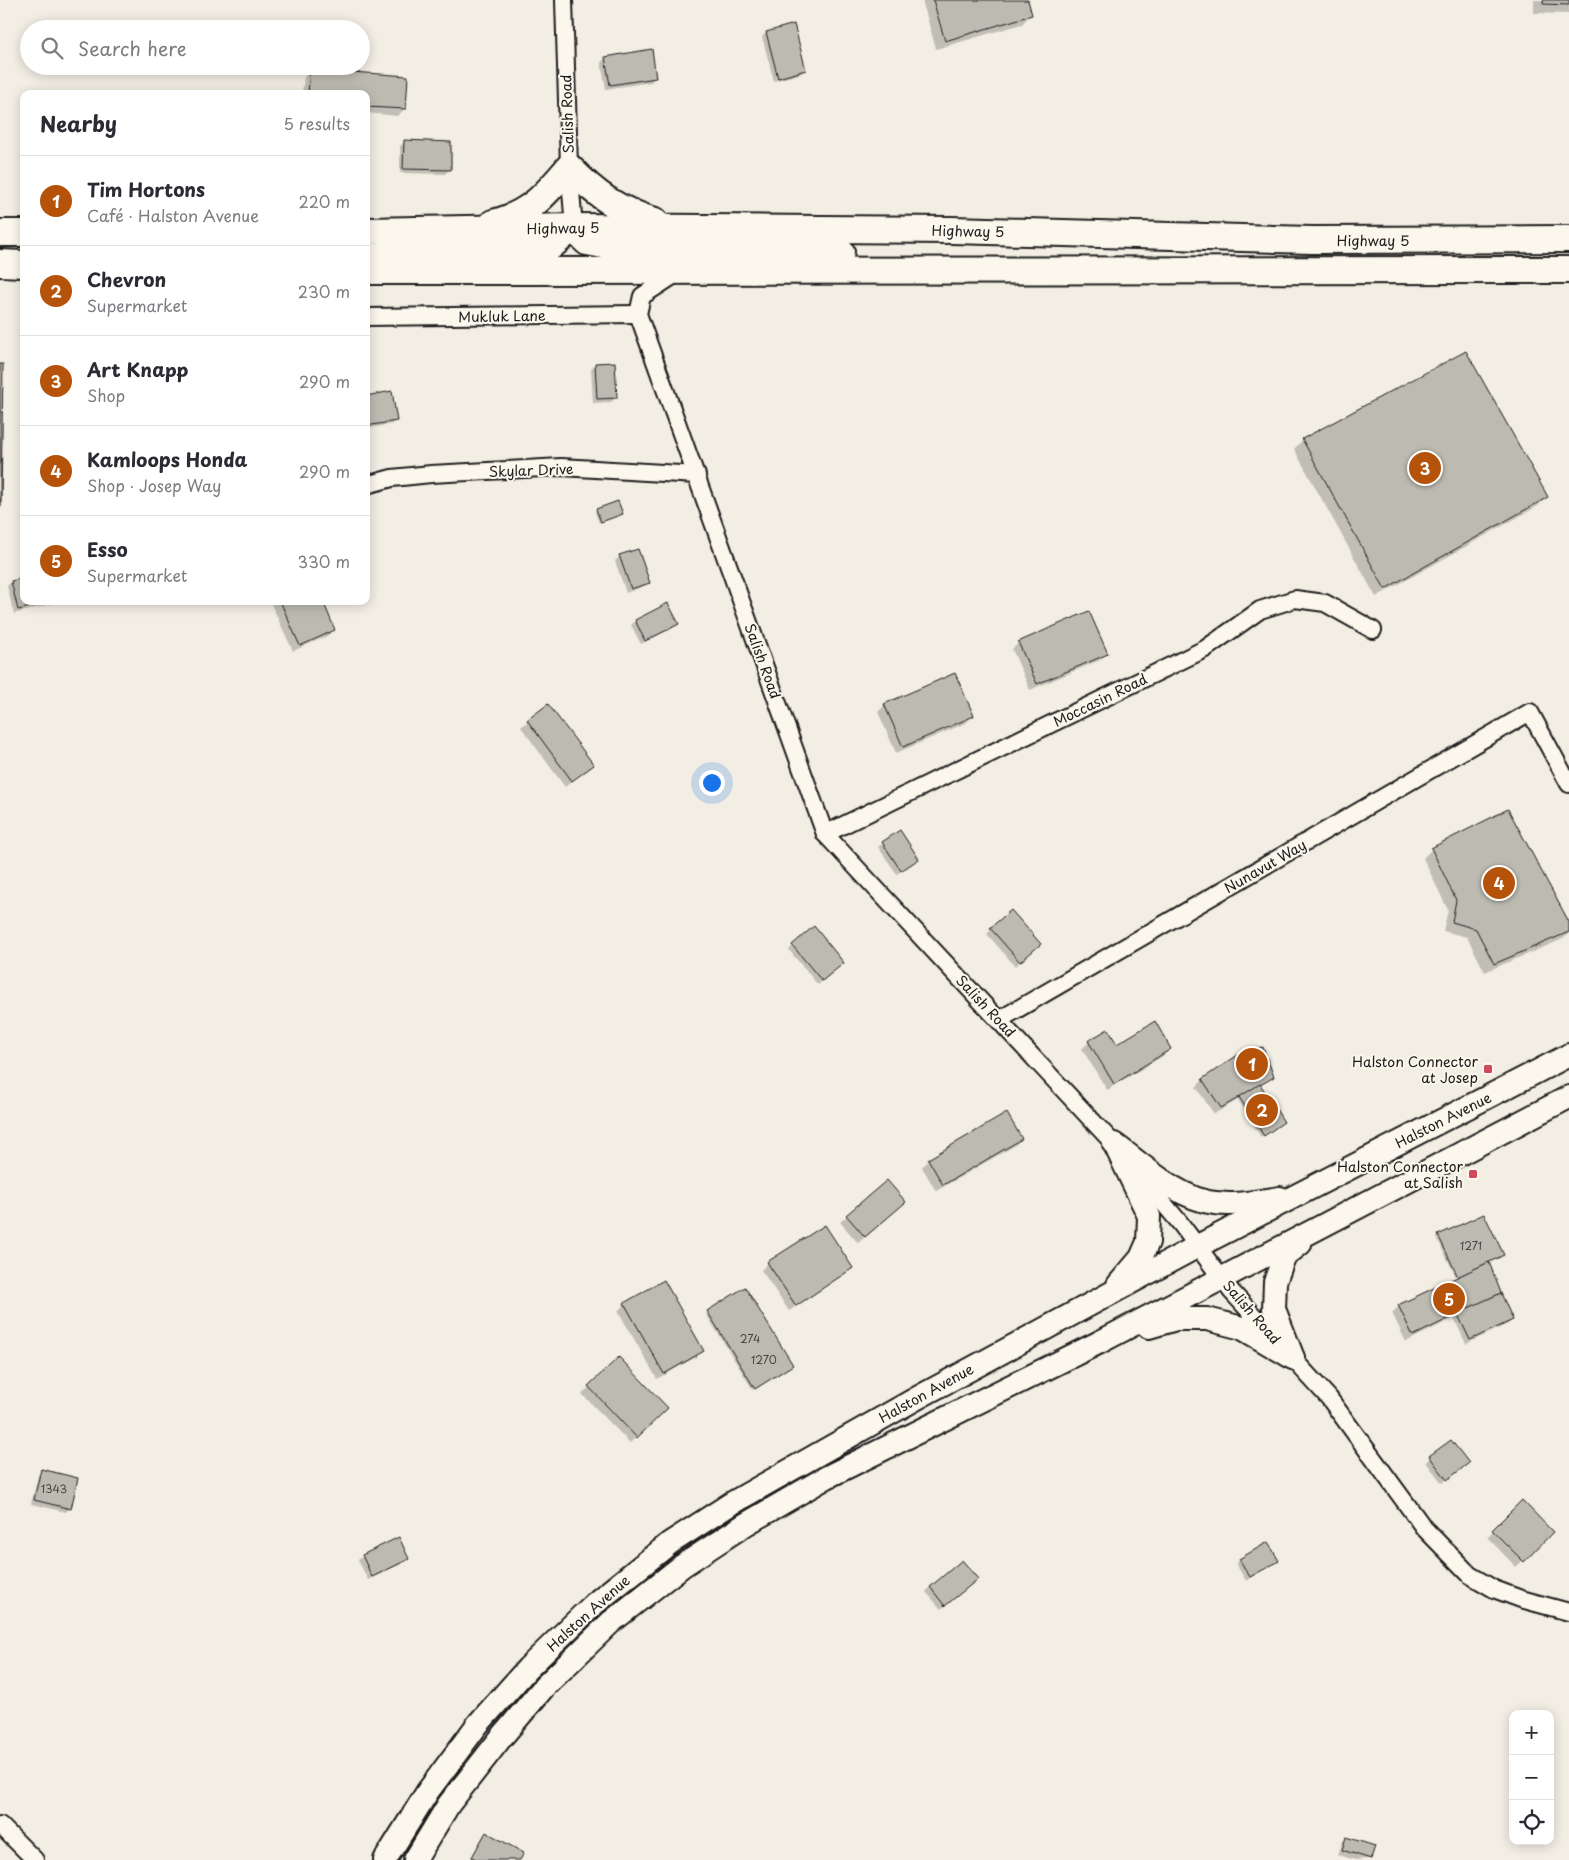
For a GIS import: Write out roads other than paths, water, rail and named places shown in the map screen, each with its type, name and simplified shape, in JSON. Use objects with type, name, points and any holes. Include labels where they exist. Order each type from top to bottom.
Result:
[{"type":"highway","points":[[463,230],[500,222],[522,213],[544,196],[569,167],[589,187],[619,208],[683,229]]},
{"type":"highway","points":[[370,258],[422,251],[486,251],[550,247],[574,228],[587,242],[609,246],[682,250],[946,254],[973,270]]},
{"type":"highway","name":"Highway 5","points":[[370,231],[574,228],[952,230],[1313,240],[1569,239]]},
{"type":"highway","points":[[0,233],[20,233]]},
{"type":"highway","points":[[0,263],[20,264]]},
{"type":"highway","points":[[370,271],[1569,270]]},
{"type":"main road","name":"Halston Avenue","points":[[385,1860],[428,1791],[467,1738],[528,1668],[594,1604],[670,1543],[732,1503],[812,1456],[1112,1292],[1569,1055]]},
{"type":"main road","name":"Halston Avenue","points":[[415,1860],[449,1804],[544,1687],[611,1622],[682,1566],[746,1524],[827,1477],[1100,1342],[1569,1097]]},
{"type":"main road","points":[[1114,1144],[1180,1192],[1214,1203],[1240,1204],[1298,1195]]},
{"type":"main road","points":[[1112,1292],[1141,1258],[1148,1242],[1149,1216],[1114,1144]]},
{"type":"main road","points":[[1293,1358],[1274,1309],[1275,1282],[1284,1257],[1328,1224]]},
{"type":"main road","points":[[1100,1342],[1176,1319],[1206,1319],[1242,1328],[1293,1358]]},
{"type":"street","name":"Salish Road","points":[[564,0],[569,167],[574,228]]},
{"type":"street","points":[[638,314],[642,296],[681,270]]},
{"type":"street","name":"Salish Road","points":[[638,314],[825,834],[1114,1144],[1198,1246],[1232,1291],[1329,1398],[1424,1528],[1470,1575],[1503,1592],[1569,1612]]},
{"type":"street","name":"Mukluk Lane","points":[[370,317],[638,314]]},
{"type":"street","name":"Skylar Drive","points":[[370,484],[392,478],[431,474],[561,467],[697,475]]},
{"type":"street","name":"Moccasin Road","points":[[825,834],[1205,649],[1260,610],[1295,599],[1325,603],[1373,630]]},
{"type":"street","name":"Nunavut Way","points":[[999,1020],[1530,712],[1569,784]]},
{"type":"street","points":[[0,1826],[35,1860]]},
{"type":"place","name":"Art Knapp","points":[[1425,468]]},
{"type":"place","name":"Kamloops Honda","points":[[1499,883]]},
{"type":"place","name":"Tim Hortons","points":[[1252,1064]]},
{"type":"place","name":"Halston Connector at Josep","points":[[1488,1069]]},
{"type":"place","name":"Chevron","points":[[1262,1110]]},
{"type":"place","name":"Halston Connector at Salish","points":[[1473,1174]]},
{"type":"place","name":"Esso","points":[[1449,1299]]}]
